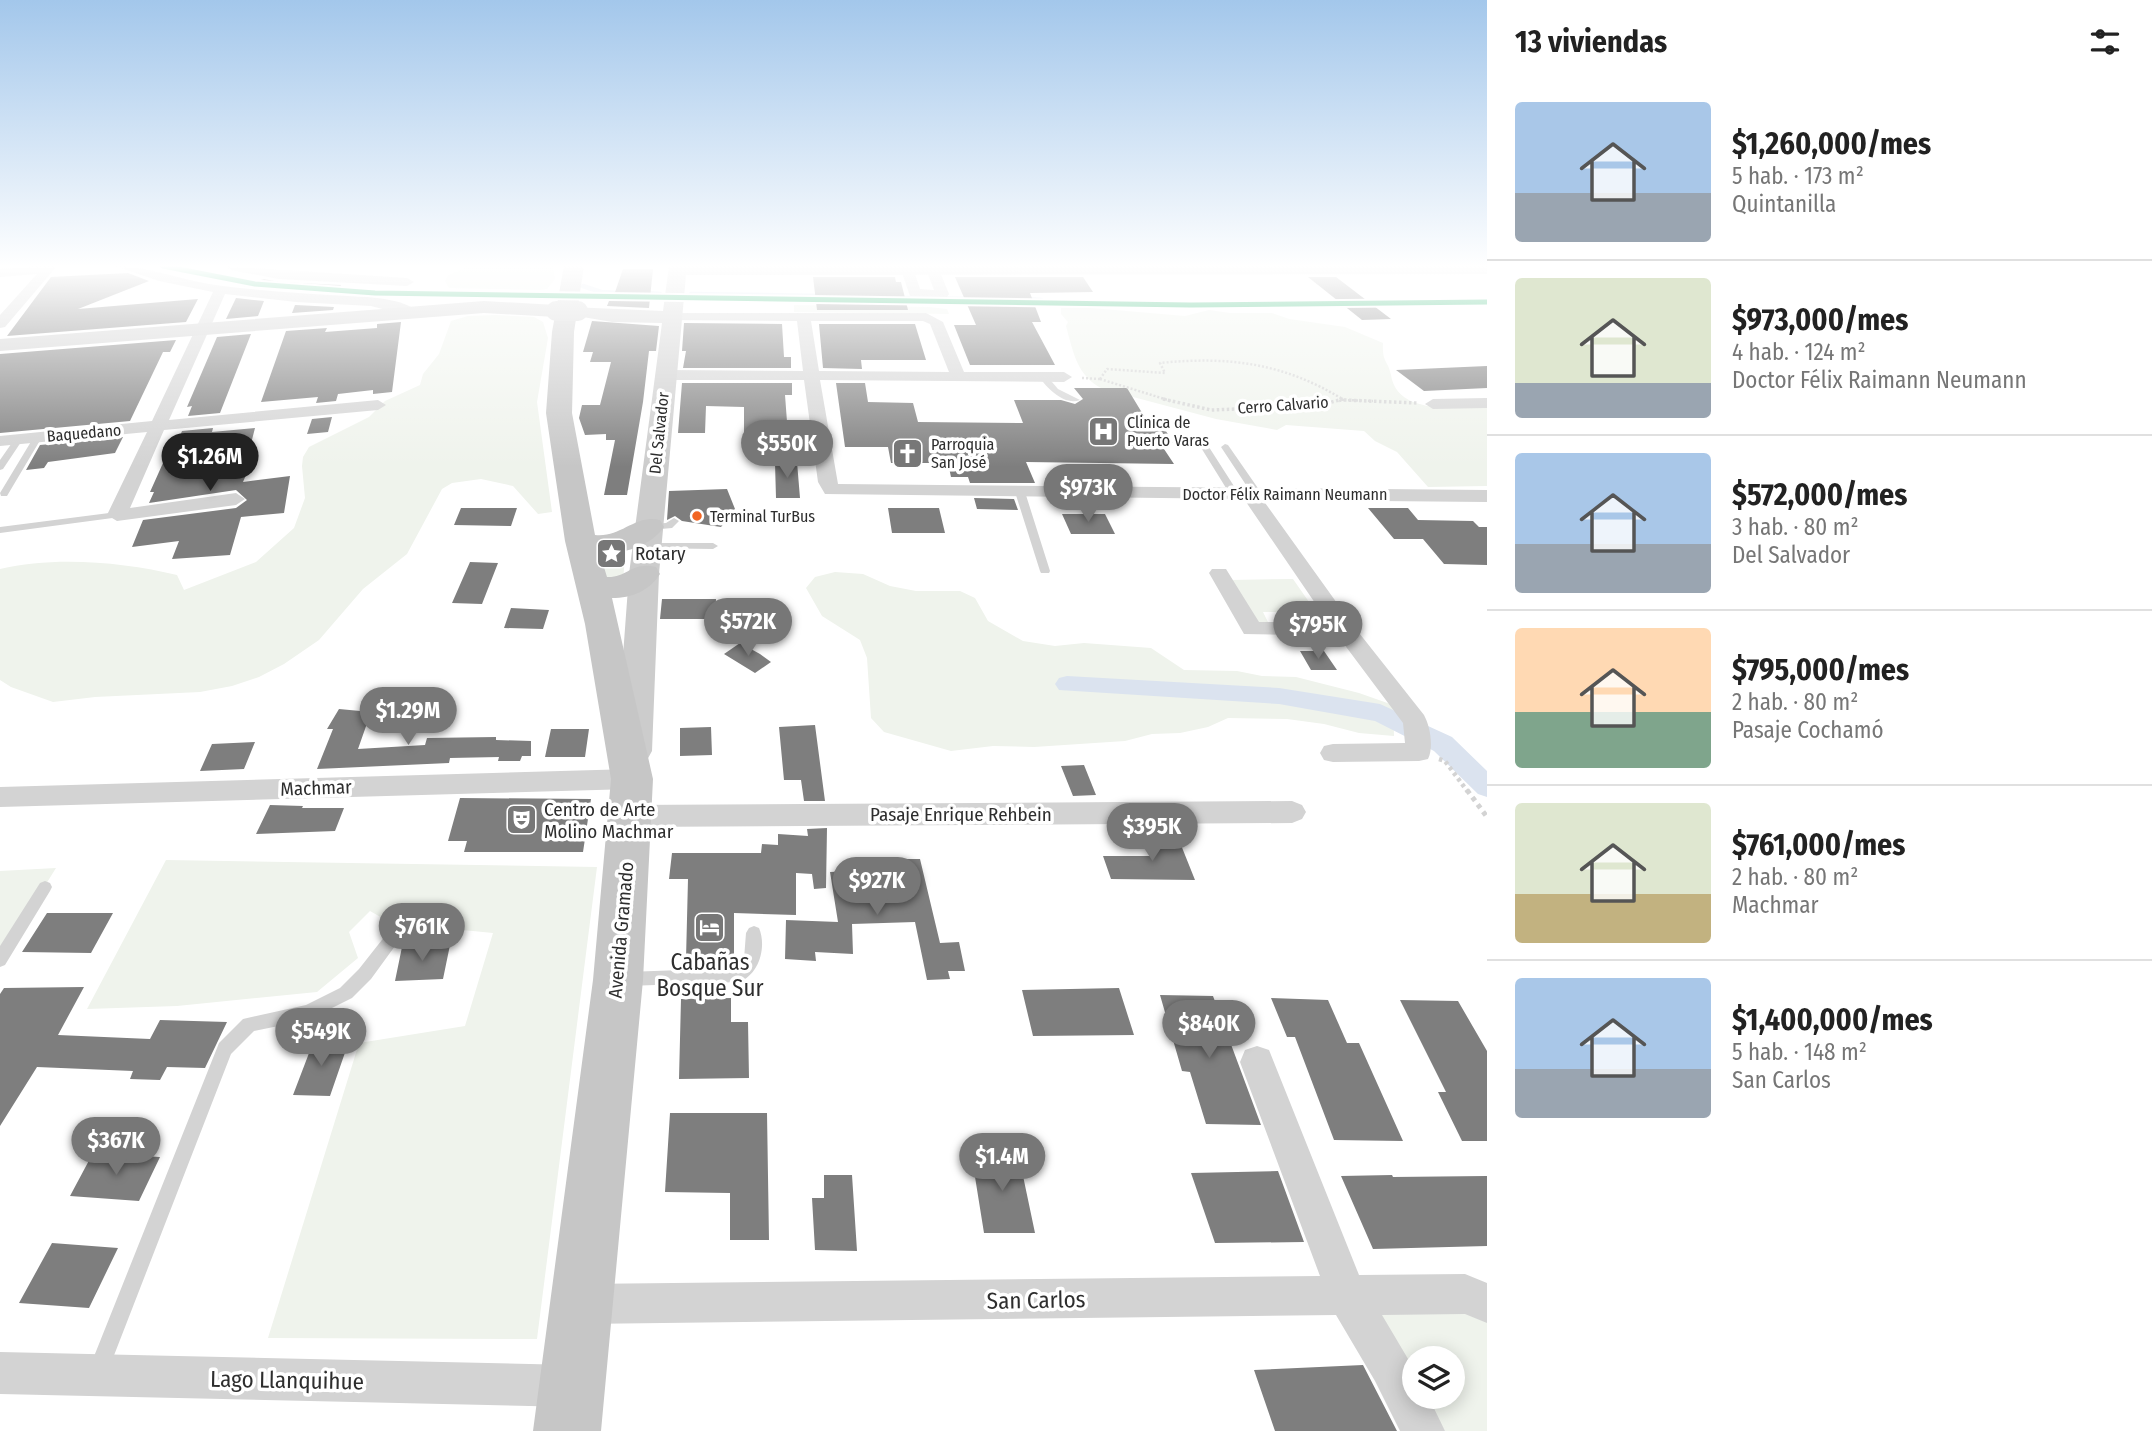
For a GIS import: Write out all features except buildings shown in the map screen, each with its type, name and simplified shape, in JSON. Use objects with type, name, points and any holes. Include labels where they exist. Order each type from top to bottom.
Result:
[{"type":"main road","name":"Avenida Gramado","points":[[563,333],[559,413],[581,541],[602,624],[631,798],[618,980],[570,1408]]},
{"type":"main road","points":[[581,541],[599,547],[631,541],[652,554],[624,587],[592,587]]},
{"type":"street","points":[[0,345],[155,333]]},
{"type":"street","points":[[117,515],[201,333]]},
{"type":"street","name":"Del Salvador","points":[[631,798],[652,554],[661,489],[665,375],[670,333]]},
{"type":"street","points":[[805,333],[810,375]]},
{"type":"street","points":[[940,333],[958,376]]},
{"type":"street","points":[[665,375],[1064,377]]},
{"type":"street","name":"Doctor Félix Raimann Neumann","points":[[810,375],[827,482],[832,491],[1487,496]]},
{"type":"street","points":[[1433,404],[1487,403]]},
{"type":"street","name":"Baquedano","points":[[0,441],[378,405]]},
{"type":"street","points":[[1247,494],[1344,629],[1415,721],[1419,752],[1333,753]]},
{"type":"street","points":[[117,515],[236,499]]},
{"type":"street","points":[[602,624],[652,554]]},
{"type":"street","points":[[1219,573],[1252,629],[1344,629]]},
{"type":"street","name":"Machmar","points":[[0,797],[631,798]]},
{"type":"street","name":"Pasaje Enrique Rehbein","points":[[631,798],[1292,812]]},
{"type":"street","points":[[1257,1062],[1347,1296],[1390,1366],[1423,1431]]},
{"type":"street","name":"San Carlos","points":[[582,1304],[1465,1294],[1487,1303]]},
{"type":"street","name":"Lago Llanquihue","points":[[0,1373],[96,1376],[570,1408]]},
{"type":"lane","points":[[1043,377],[1055,391],[1076,400]]},
{"type":"lane","points":[[4,494],[38,437]]},
{"type":"lane","points":[[0,467],[19,439]]},
{"type":"lane","points":[[1204,446],[1247,494]]},
{"type":"lane","points":[[1225,447],[1247,494]]},
{"type":"lane","points":[[1020,492],[1045,571]]},
{"type":"lane","points":[[0,530],[117,515]]},
{"type":"lane","points":[[652,554],[713,546]]},
{"type":"lane","points":[[0,960],[45,887]]},
{"type":"lane","points":[[618,980],[740,975],[752,962],[754,933]]},
{"type":"lane","points":[[96,1376],[225,1049],[249,1024],[308,1012],[346,993],[365,974],[390,941]]},
{"type":"path","name":"Cerro Calvario","points":[[1100,379],[1107,369],[1165,373],[1160,363],[1223,359],[1270,368],[1328,389],[1344,400]]},
{"type":"path","name":"Cerro Calvario","points":[[1064,377],[1100,379],[1161,399],[1211,410],[1317,405],[1344,400],[1433,404]]},
{"type":"path","points":[[1419,752],[1445,761],[1487,817]]},
{"type":"shaded area","points":[[447,333],[546,333],[548,338],[537,402],[552,512],[538,514],[513,486],[481,479],[452,483],[442,489],[407,554],[363,589],[319,640],[284,664],[259,677],[232,686],[200,692],[95,697],[53,702],[11,687],[0,680],[0,569],[43,563],[112,564],[177,575],[184,590],[256,562],[294,528],[305,498],[302,466],[303,457],[309,447],[369,417],[385,401],[420,385],[423,374],[439,354]]},
{"type":"shaded area","points":[[1068,333],[1359,333],[1383,343],[1384,358],[1396,388],[1404,397],[1416,403],[1445,408],[1487,406],[1487,486],[1428,487],[1397,452],[1375,441],[1364,431],[1286,425],[1277,430],[1216,419],[1103,389],[1087,378]]},
{"type":"shaded area","points":[[626,547],[623,580],[605,582],[599,552]]},
{"type":"shaded area","points":[[835,572],[863,574],[890,586],[916,591],[960,591],[975,598],[988,621],[1023,641],[1055,646],[1084,643],[1151,648],[1184,670],[1237,671],[1262,676],[1296,677],[1359,693],[1393,705],[1394,736],[1359,733],[1324,724],[1287,719],[1228,718],[1208,727],[1180,733],[1152,734],[1125,741],[1034,747],[993,746],[951,751],[884,732],[871,718],[867,658],[860,640],[822,616],[806,588],[815,577]]},
{"type":"shaded area","points":[[1293,579],[1316,612],[1263,612],[1269,624],[1258,624],[1230,580]]},
{"type":"shaded area","points":[[166,860],[597,867],[537,1339],[268,1338],[359,1043],[465,1026],[493,933],[391,923],[370,911],[349,932],[358,958],[317,992],[177,1006],[87,1009]]},
{"type":"shaded area","points":[[56,868],[0,958],[0,871]]},
{"type":"shaded area","points":[[1367,1303],[1487,1310],[1487,1431],[1445,1431],[1431,1409],[1465,1409],[1465,1346],[1402,1346],[1402,1361]]},
{"type":"waterway","points":[[1067,684],[1279,696],[1380,713],[1443,744],[1487,787]]},
{"type":"place","name":"Clinica de Puerto Varas","points":[[1104,431]]},
{"type":"place","name":"Parroquia San José","points":[[908,453]]},
{"type":"place","name":"Terminal TurBus","points":[[697,516]]},
{"type":"place","name":"Rotary","points":[[612,553]]},
{"type":"place","name":"Centro de Arte Molino Machmar","points":[[521,820]]},
{"type":"place","name":"Cabañas Bosque Sur","points":[[710,928]]}]
